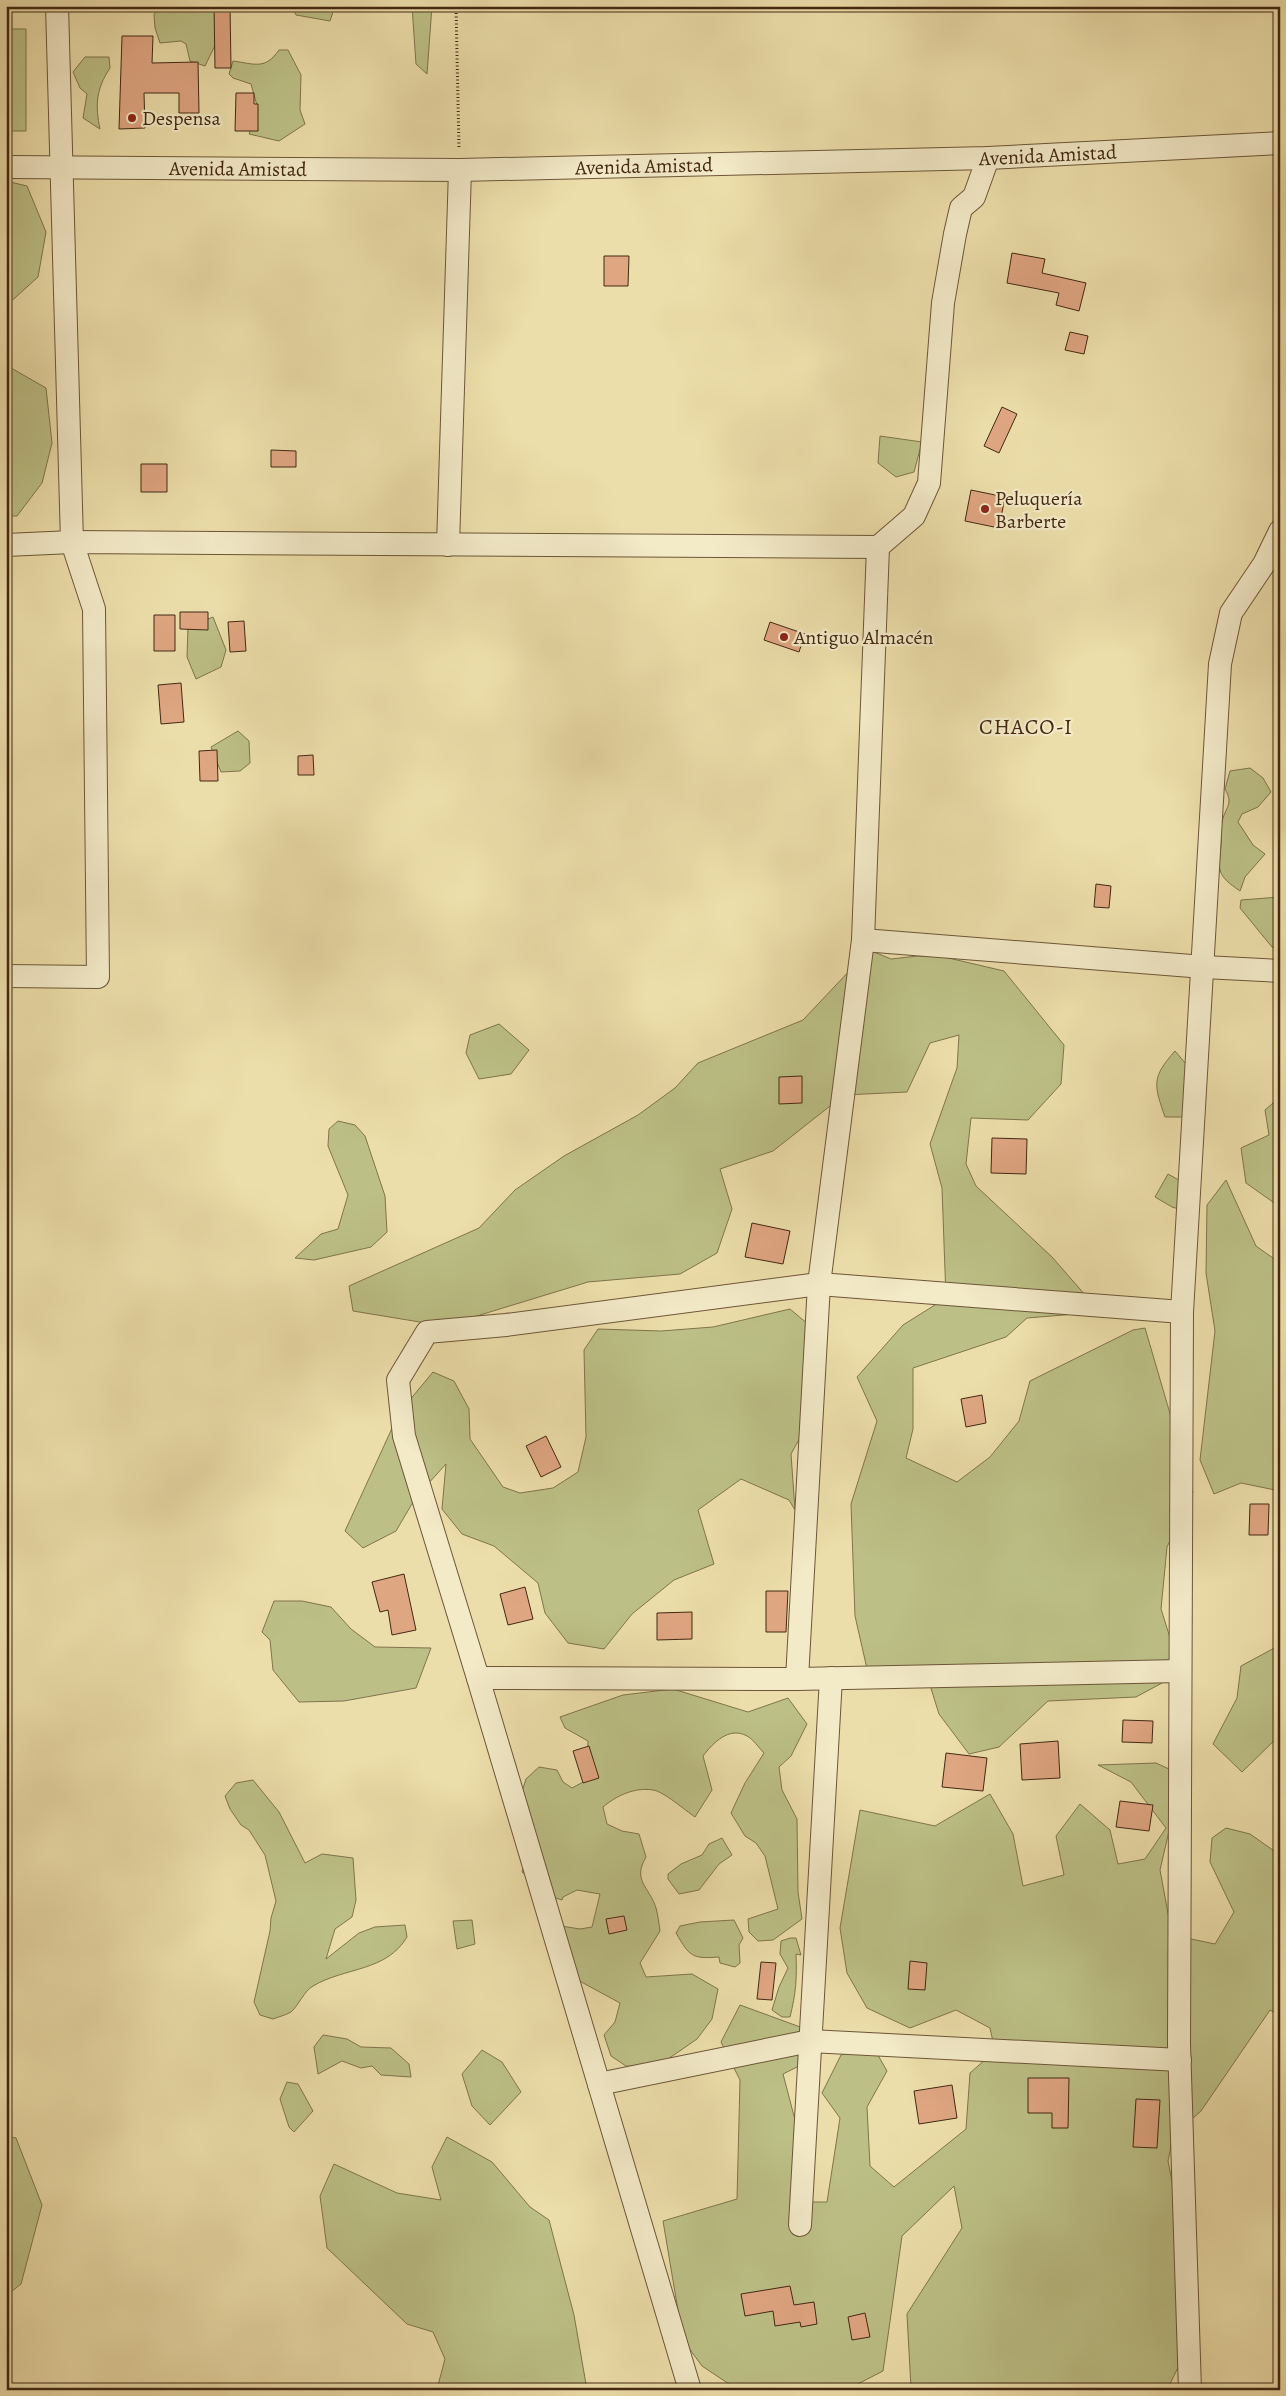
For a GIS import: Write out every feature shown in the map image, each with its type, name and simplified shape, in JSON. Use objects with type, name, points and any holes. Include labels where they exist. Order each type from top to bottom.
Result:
[{"type":"street","points":[[6,976],[98,977],[94,609],[72,542],[57,6]]},
{"type":"street","name":"Avenida Amistad","points":[[6,167],[460,170],[988,158],[1280,143]]},
{"type":"street","points":[[6,544],[72,542],[878,547],[914,516],[929,483],[943,304],[955,234],[961,208],[974,197],[988,158]]},
{"type":"street","points":[[448,544],[460,170]]},
{"type":"street","points":[[1190,2390],[1180,2060],[1182,1312],[1204,967],[1220,664],[1231,613],[1264,564],[1280,531]]},
{"type":"street","points":[[797,1679],[820,1284],[863,940],[878,547]]},
{"type":"street","points":[[863,940],[1204,967],[1280,971]]},
{"type":"street","points":[[690,2390],[404,1436],[398,1380],[427,1332],[506,1325],[820,1284],[1182,1312]]},
{"type":"street","points":[[478,1678],[797,1679],[1180,1671]]},
{"type":"street","points":[[800,2224],[831,1678]]},
{"type":"street","points":[[599,2084],[810,2041],[1180,2060]]},
{"type":"path","points":[[456,6],[460,170]]},
{"type":"green space","points":[[164,6],[225,6],[221,33],[205,66],[190,61],[186,44],[181,41],[160,43],[155,28],[154,14]]},
{"type":"green space","points":[[292,6],[335,6],[330,21],[296,15]]},
{"type":"green space","points":[[412,6],[432,6],[427,74],[416,64]]},
{"type":"green space","points":[[6,29],[26,29],[26,131],[6,131]]},
{"type":"green space","points":[[279,50],[288,50],[301,75],[300,110],[305,124],[279,141],[249,134],[258,109],[251,84],[233,78],[229,74],[233,61],[254,64],[264,63],[269,61]]},
{"type":"green space","points":[[85,57],[109,57],[110,68],[99,90],[97,105],[100,129],[83,118],[87,94],[80,88],[73,72]]},
{"type":"green space","points":[[6,181],[27,186],[46,232],[38,277],[6,306]]},
{"type":"green space","points":[[6,365],[46,388],[52,443],[42,483],[17,516],[6,516]]},
{"type":"green space","points":[[880,436],[922,442],[914,472],[896,477],[878,463]]},
{"type":"green space","points":[[213,617],[226,650],[221,667],[196,679],[187,657],[188,627]]},
{"type":"green space","points":[[238,731],[249,741],[250,763],[240,771],[221,772],[211,747]]},
{"type":"green space","points":[[1250,768],[1263,778],[1271,792],[1258,807],[1242,814],[1238,822],[1253,845],[1265,854],[1245,877],[1240,891],[1223,877],[1221,872],[1219,862],[1222,824],[1229,801],[1225,789],[1230,771]]},
{"type":"green space","points":[[1280,897],[1280,948],[1272,947],[1240,908],[1241,900]]},
{"type":"green space","points":[[869,950],[891,959],[940,956],[1004,971],[1064,1045],[1061,1084],[1028,1120],[971,1118],[966,1164],[976,1186],[1052,1257],[1100,1312],[1027,1318],[1006,1337],[913,1368],[913,1429],[906,1458],[957,1482],[990,1457],[1019,1421],[1030,1381],[1133,1330],[1145,1328],[1193,1492],[1167,1547],[1161,1609],[1176,1657],[1162,1683],[1136,1697],[1048,1701],[999,1747],[969,1754],[939,1714],[929,1682],[870,1682],[855,1616],[851,1504],[877,1421],[857,1377],[903,1325],[946,1298],[942,1188],[930,1144],[957,1068],[959,1035],[930,1043],[907,1092],[844,1095],[773,1151],[720,1169],[732,1209],[717,1253],[680,1274],[588,1282],[444,1326],[353,1311],[349,1286],[479,1228],[515,1190],[564,1156],[638,1115],[675,1088],[698,1063],[803,1020]]},
{"type":"green space","points":[[499,1024],[529,1050],[511,1074],[479,1079],[466,1053],[470,1035]]},
{"type":"green space","points":[[1175,1051],[1191,1070],[1188,1117],[1165,1117],[1157,1089],[1158,1075]]},
{"type":"green space","points":[[1280,1097],[1280,1207],[1246,1183],[1241,1148],[1269,1135],[1265,1110]]},
{"type":"green space","points":[[338,1121],[355,1125],[365,1136],[385,1196],[387,1232],[371,1247],[314,1260],[295,1258],[321,1234],[338,1229],[348,1195],[328,1146],[329,1129]]},
{"type":"green space","points":[[1168,1174],[1184,1183],[1182,1210],[1172,1207],[1155,1197]]},
{"type":"green space","points":[[1226,1180],[1256,1246],[1280,1263],[1280,1500],[1275,1490],[1241,1483],[1214,1494],[1200,1460],[1215,1331],[1206,1273],[1207,1205]]},
{"type":"green space","points":[[790,1309],[815,1330],[807,1425],[791,1454],[795,1510],[789,1500],[741,1479],[698,1510],[714,1564],[674,1580],[632,1614],[604,1649],[568,1643],[545,1613],[538,1583],[494,1546],[462,1534],[442,1509],[446,1464],[416,1497],[396,1531],[363,1548],[345,1531],[399,1413],[433,1372],[454,1381],[469,1409],[470,1439],[503,1487],[520,1493],[553,1488],[578,1472],[586,1437],[584,1350],[598,1329],[661,1331],[713,1327]]},
{"type":"green space","points":[[274,1601],[302,1601],[331,1607],[351,1629],[375,1647],[431,1648],[416,1688],[344,1701],[299,1702],[273,1670],[270,1640],[262,1632]]},
{"type":"green space","points":[[1280,1645],[1280,1735],[1242,1772],[1213,1744],[1237,1698],[1241,1666]]},
{"type":"green space","points":[[673,1689],[748,1712],[788,1698],[807,1724],[791,1756],[779,1767],[782,1790],[797,1819],[798,1892],[802,1919],[773,1940],[758,1941],[749,1932],[748,1919],[778,1909],[765,1856],[756,1843],[745,1836],[731,1813],[745,1783],[764,1753],[747,1736],[734,1733],[722,1737],[703,1756],[712,1790],[695,1817],[668,1797],[657,1791],[646,1789],[626,1793],[603,1807],[607,1824],[622,1831],[639,1834],[646,1857],[642,1865],[641,1878],[656,1908],[660,1931],[640,1963],[646,1977],[692,1974],[718,1989],[712,2019],[697,2039],[655,2068],[626,2066],[611,2056],[604,2035],[615,2022],[620,2003],[574,1978],[561,1926],[580,1929],[592,1927],[600,1894],[577,1890],[563,1897],[562,1900],[546,1895],[522,1872],[534,1830],[519,1801],[526,1779],[539,1767],[557,1770],[563,1782],[572,1788],[587,1780],[588,1741],[565,1728],[560,1717],[623,1695]]},
{"type":"green space","points":[[1156,1763],[1182,1775],[1160,1870],[1172,1935],[1215,1944],[1234,1912],[1210,1862],[1212,1838],[1226,1828],[1250,1834],[1280,1855],[1280,2016],[1270,2010],[1201,2111],[1173,2136],[1168,2161],[1191,2278],[1187,2349],[1167,2390],[911,2388],[907,2314],[962,2228],[954,2186],[902,2236],[883,2371],[846,2390],[738,2390],[702,2366],[683,2340],[663,2221],[737,2199],[740,2080],[721,2042],[740,2005],[803,2028],[801,2065],[783,2074],[800,2139],[803,2202],[827,2202],[840,2118],[822,2093],[841,2055],[871,2043],[887,2071],[867,2107],[870,2166],[894,2187],[966,2129],[970,2073],[995,2051],[990,2028],[956,2010],[910,2028],[867,2008],[847,1973],[840,1928],[860,1810],[935,1826],[990,1794],[1013,1834],[1023,1886],[1064,1875],[1056,1836],[1080,1804],[1110,1830],[1118,1864],[1145,1859],[1166,1828],[1131,1782],[1098,1765]]},
{"type":"green space","points":[[253,1780],[279,1812],[305,1863],[322,1854],[353,1858],[356,1900],[352,1917],[335,1929],[326,1959],[359,1933],[375,1927],[405,1925],[407,1937],[388,1957],[313,1986],[291,2012],[273,2019],[260,2015],[254,2002],[276,1901],[265,1855],[249,1830],[241,1825],[230,1809],[225,1796],[236,1783]]},
{"type":"green space","points":[[722,1838],[732,1855],[719,1864],[699,1890],[679,1894],[668,1879],[668,1874],[681,1864],[702,1855],[709,1844]]},
{"type":"green space","points":[[472,1920],[475,1944],[457,1949],[453,1921]]},
{"type":"green space","points":[[734,1920],[743,1938],[739,1945],[740,1963],[735,1967],[720,1963],[719,1957],[697,1957],[693,1955],[676,1933],[680,1926],[700,1922]]},
{"type":"green space","points":[[796,1938],[801,1955],[796,1954],[796,1986],[790,2017],[782,2017],[772,2010],[779,1987],[788,1968],[780,1954],[781,1941]]},
{"type":"green space","points":[[323,2035],[347,2039],[361,2047],[391,2048],[409,2064],[411,2077],[381,2075],[372,2066],[361,2068],[342,2061],[318,2074],[314,2047]]},
{"type":"green space","points":[[482,2050],[502,2062],[521,2092],[490,2125],[472,2106],[462,2074]]},
{"type":"green space","points":[[287,2082],[298,2084],[313,2111],[294,2132],[289,2127],[280,2099]]},
{"type":"green space","points":[[6,2136],[16,2138],[42,2205],[21,2284],[6,2296]]},
{"type":"green space","points":[[447,2137],[492,2162],[530,2207],[549,2220],[574,2315],[587,2390],[434,2390],[437,2389],[445,2359],[433,2332],[407,2324],[327,2248],[320,2196],[334,2164],[397,2193],[441,2200],[432,2167]]},
{"type":"building","points":[[214,6],[230,6],[231,68],[215,68]]},
{"type":"building","points":[[122,36],[153,36],[152,63],[198,62],[199,113],[179,113],[179,93],[144,93],[145,128],[119,129]]},
{"type":"building","points":[[236,93],[254,93],[254,104],[258,104],[258,131],[235,131]]},
{"type":"building","points":[[1012,253],[1045,259],[1042,273],[1086,283],[1079,311],[1056,305],[1059,293],[1007,283]]},
{"type":"building","points":[[604,256],[629,256],[628,286],[604,286]]},
{"type":"building","points":[[1070,332],[1088,336],[1084,354],[1065,350]]},
{"type":"building","points":[[1002,407],[1017,414],[999,453],[984,446]]},
{"type":"building","points":[[271,450],[296,451],[296,467],[271,467]]},
{"type":"building","points":[[141,464],[167,464],[167,492],[141,492]]},
{"type":"building","name":"Peluquería Barberte","points":[[971,490],[1005,497],[999,528],[965,521]]},
{"type":"building","points":[[180,612],[208,612],[208,630],[180,629]]},
{"type":"building","points":[[154,615],[175,615],[175,651],[154,651]]},
{"type":"building","points":[[244,621],[246,651],[230,652],[228,622]]},
{"type":"building","name":"Antiguo Almacén","points":[[770,622],[805,634],[799,652],[764,640]]},
{"type":"building","points":[[181,683],[184,722],[161,724],[158,685]]},
{"type":"building","points":[[217,750],[218,781],[200,781],[199,751]]},
{"type":"building","points":[[313,755],[314,775],[298,775],[298,756]]},
{"type":"building","points":[[1096,884],[1111,886],[1109,908],[1094,907]]},
{"type":"building","points":[[802,1076],[802,1103],[779,1104],[779,1077]]},
{"type":"building","points":[[992,1138],[1027,1139],[1026,1174],[991,1173]]},
{"type":"building","points":[[752,1223],[790,1231],[783,1264],[745,1257]]},
{"type":"building","points":[[982,1395],[986,1423],[966,1427],[961,1399]]},
{"type":"building","points":[[546,1436],[561,1467],[541,1477],[526,1446]]},
{"type":"building","points":[[1250,1504],[1269,1504],[1268,1535],[1249,1535]]},
{"type":"building","points":[[404,1574],[416,1630],[392,1635],[388,1610],[380,1612],[372,1582]]},
{"type":"building","points":[[525,1587],[533,1619],[508,1625],[500,1594]]},
{"type":"building","points":[[766,1591],[788,1591],[786,1632],[766,1632]]},
{"type":"building","points":[[692,1612],[692,1639],[657,1640],[657,1613]]},
{"type":"building","points":[[1123,1720],[1153,1721],[1152,1743],[1122,1742]]},
{"type":"building","points":[[1058,1741],[1060,1778],[1022,1780],[1020,1744]]},
{"type":"building","points":[[589,1746],[599,1778],[583,1783],[573,1751]]},
{"type":"building","points":[[946,1753],[987,1758],[983,1791],[942,1787]]},
{"type":"building","points":[[1120,1801],[1153,1805],[1149,1831],[1116,1827]]},
{"type":"building","points":[[624,1916],[627,1930],[609,1934],[606,1919]]},
{"type":"building","points":[[910,1961],[927,1963],[925,1990],[908,1989]]},
{"type":"building","points":[[761,1962],[776,1963],[772,2000],[757,1999]]},
{"type":"building","points":[[1028,2078],[1069,2078],[1068,2128],[1052,2128],[1052,2113],[1028,2113]]},
{"type":"building","points":[[952,2085],[957,2118],[919,2124],[914,2091]]},
{"type":"building","points":[[1136,2099],[1160,2100],[1157,2148],[1133,2147]]},
{"type":"building","points":[[790,2286],[794,2305],[814,2302],[817,2324],[801,2327],[800,2322],[775,2326],[773,2311],[745,2316],[741,2294]]},
{"type":"building","points":[[865,2313],[870,2337],[852,2340],[848,2317]]},
{"type":"place","name":"Despensa","points":[[132,118]]},
{"type":"place","name":"Peluquería Barberte","points":[[985,509]]},
{"type":"place","name":"Antiguo Almacén","points":[[784,637]]},
{"type":"district","name":"CHACO-I","points":[[1026,726]]}]
